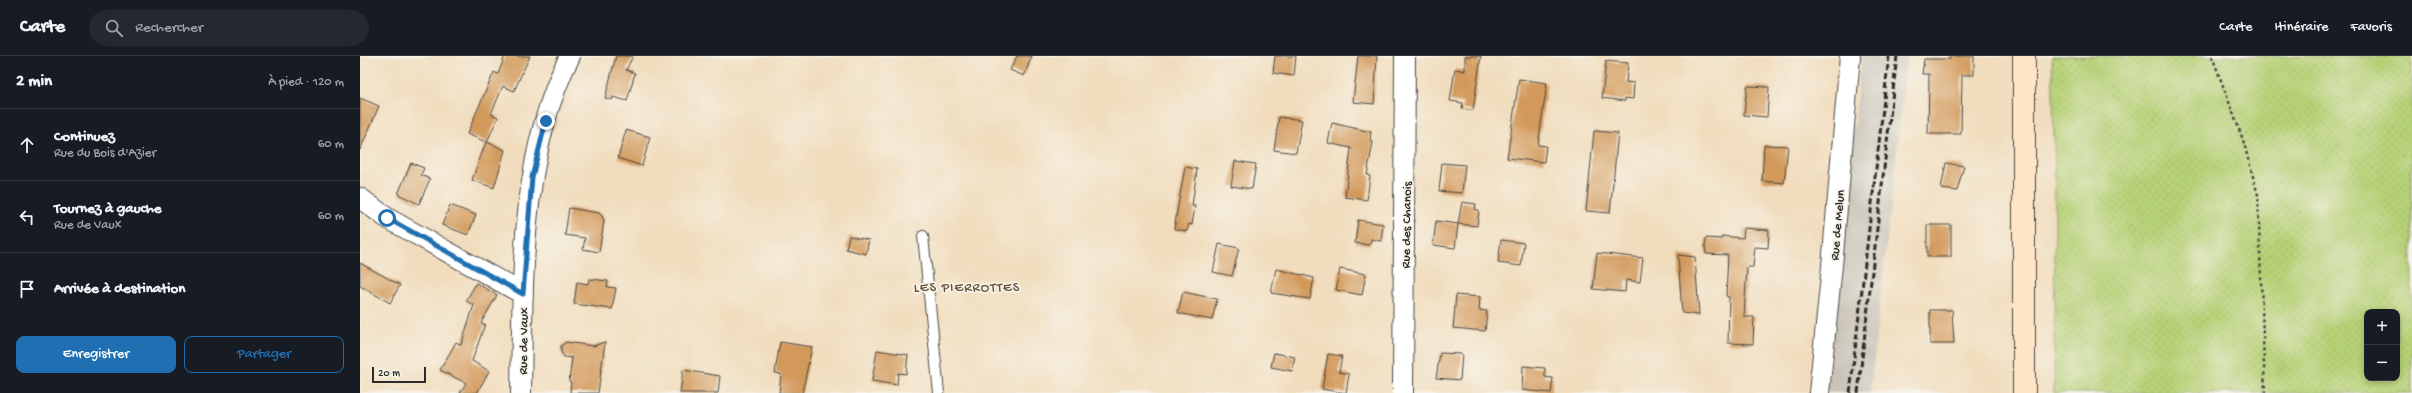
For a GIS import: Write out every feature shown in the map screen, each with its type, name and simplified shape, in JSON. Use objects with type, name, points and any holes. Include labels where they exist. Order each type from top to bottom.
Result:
[{"type":"main road","points":[[2024,56],[2024,393]]},
{"type":"street","name":"Rue de Vaux","points":[[521,393],[523,294],[532,177],[558,80],[570,56]]},
{"type":"street","name":"Rue des Chanois","points":[[1403,393],[1405,56]]},
{"type":"street","name":"Rue de Melun","points":[[1819,393],[1832,266],[1850,56]]},
{"type":"street","points":[[360,198],[387,218],[523,294]]},
{"type":"lane","points":[[923,236],[939,393]]},
{"type":"path","points":[[2212,56],[2243,140],[2258,195],[2265,393]]},
{"type":"shaded area","points":[[1861,56],[1907,56],[1870,393],[1826,393]]},
{"type":"green space","points":[[2052,56],[2412,56],[2412,393],[2054,393],[2055,179]]},
{"type":"building","points":[[505,56],[530,56],[514,91],[503,86],[491,114],[498,117],[487,142],[505,150],[494,188],[472,180],[486,142],[467,134],[494,72],[498,74]]},
{"type":"building","points":[[616,56],[633,56],[626,70],[635,73],[627,101],[613,97],[612,100],[605,98]]},
{"type":"building","points":[[1017,56],[1032,56],[1024,76],[1010,70]]},
{"type":"building","points":[[1275,56],[1296,56],[1294,76],[1273,73]]},
{"type":"building","points":[[1358,56],[1377,56],[1374,104],[1353,102]]},
{"type":"building","points":[[1465,56],[1481,56],[1473,110],[1462,109],[1463,103],[1450,101],[1455,69],[1465,71]]},
{"type":"building","points":[[1950,56],[1974,56],[1974,75],[1962,75],[1961,134],[1928,134],[1929,74],[1922,74],[1924,59],[1950,59]]},
{"type":"building","points":[[1606,61],[1628,63],[1626,82],[1634,83],[1633,99],[1625,98],[1625,101],[1602,98]]},
{"type":"building","points":[[1519,79],[1547,83],[1538,145],[1546,146],[1544,162],[1507,158]]},
{"type":"building","points":[[1747,86],[1769,87],[1767,117],[1744,115]]},
{"type":"building","points":[[360,98],[379,106],[360,150]]},
{"type":"building","points":[[1279,117],[1302,120],[1296,153],[1274,150]]},
{"type":"building","points":[[1332,123],[1371,132],[1370,141],[1373,142],[1367,175],[1370,176],[1367,200],[1345,197],[1351,148],[1328,143]]},
{"type":"building","points":[[626,130],[650,137],[642,166],[618,158]]},
{"type":"building","points":[[1594,131],[1618,133],[1610,213],[1586,211]]},
{"type":"building","points":[[1764,145],[1788,146],[1784,183],[1762,181]]},
{"type":"building","points":[[1235,161],[1256,164],[1252,189],[1231,186]]},
{"type":"building","points":[[411,163],[424,168],[421,175],[430,179],[419,204],[398,194]]},
{"type":"building","points":[[1442,163],[1465,165],[1462,193],[1439,191]]},
{"type":"building","points":[[1946,163],[1964,166],[1957,191],[1941,189]]},
{"type":"building","points":[[1185,167],[1197,169],[1192,206],[1195,206],[1192,225],[1189,224],[1187,231],[1174,229]]},
{"type":"building","points":[[1462,202],[1476,204],[1475,210],[1479,210],[1477,226],[1458,224]]},
{"type":"building","points":[[450,205],[476,215],[468,235],[442,225]]},
{"type":"building","points":[[569,208],[599,213],[602,216],[604,221],[599,252],[583,249],[585,238],[565,235]]},
{"type":"building","points":[[1358,220],[1383,224],[1381,241],[1371,239],[1370,245],[1355,243]]},
{"type":"building","points":[[1436,221],[1458,224],[1455,248],[1433,245]]},
{"type":"building","points":[[1927,225],[1951,225],[1951,257],[1927,257]]},
{"type":"building","points":[[1744,228],[1769,230],[1768,248],[1755,247],[1753,267],[1747,267],[1744,317],[1754,317],[1753,344],[1728,343],[1729,297],[1726,296],[1728,255],[1706,254],[1705,246],[1706,238],[1722,239],[1722,236],[1743,238]]},
{"type":"building","points":[[849,236],[869,240],[866,254],[846,249]]},
{"type":"building","points":[[1501,240],[1524,243],[1521,266],[1498,263]]},
{"type":"building","points":[[1219,244],[1239,248],[1232,276],[1213,272]]},
{"type":"building","points":[[1597,253],[1643,258],[1640,282],[1626,280],[1625,292],[1593,289]]},
{"type":"building","points":[[1678,255],[1695,257],[1699,315],[1682,313]]},
{"type":"building","points":[[360,263],[400,285],[390,303],[360,286]]},
{"type":"building","points":[[1276,269],[1314,278],[1310,299],[1271,293]]},
{"type":"building","points":[[1340,269],[1366,274],[1362,295],[1336,290]]},
{"type":"building","points":[[589,279],[608,281],[607,287],[616,288],[612,309],[574,304],[577,282],[588,284]]},
{"type":"building","points":[[476,283],[497,295],[481,323],[485,324],[472,361],[489,371],[477,393],[460,393],[466,383],[440,370],[456,342],[461,345],[474,305],[466,301]]},
{"type":"building","points":[[1183,292],[1217,299],[1212,320],[1178,313]]},
{"type":"building","points":[[1456,295],[1480,297],[1479,310],[1487,311],[1485,331],[1453,328]]},
{"type":"building","points":[[1930,310],[1952,310],[1954,344],[1930,344]]},
{"type":"building","points":[[566,342],[593,346],[605,342],[598,393],[570,393],[571,382],[569,381],[572,358],[564,357],[561,352],[561,346]]},
{"type":"building","points":[[780,342],[812,347],[802,393],[779,393],[781,374],[775,373]]},
{"type":"building","points":[[877,350],[908,355],[906,374],[898,373],[897,385],[872,381]]},
{"type":"building","points":[[1274,353],[1295,357],[1292,371],[1271,367]]},
{"type":"building","points":[[1440,353],[1462,354],[1460,380],[1436,378]]},
{"type":"building","points":[[1328,354],[1342,356],[1339,372],[1349,374],[1346,393],[1322,389]]},
{"type":"building","points":[[1523,366],[1545,368],[1545,377],[1553,378],[1551,393],[1522,390]]},
{"type":"building","points":[[683,370],[720,376],[718,393],[680,393]]},
{"type":"railway","points":[[1850,393],[1889,56]]},
{"type":"railway","points":[[1858,393],[1897,56]]},
{"type":"district","name":"LES PIERROTTES","points":[[967,286]]},
{"type":"route","points":[[387,218],[523,294],[532,177],[546,121]]}]
